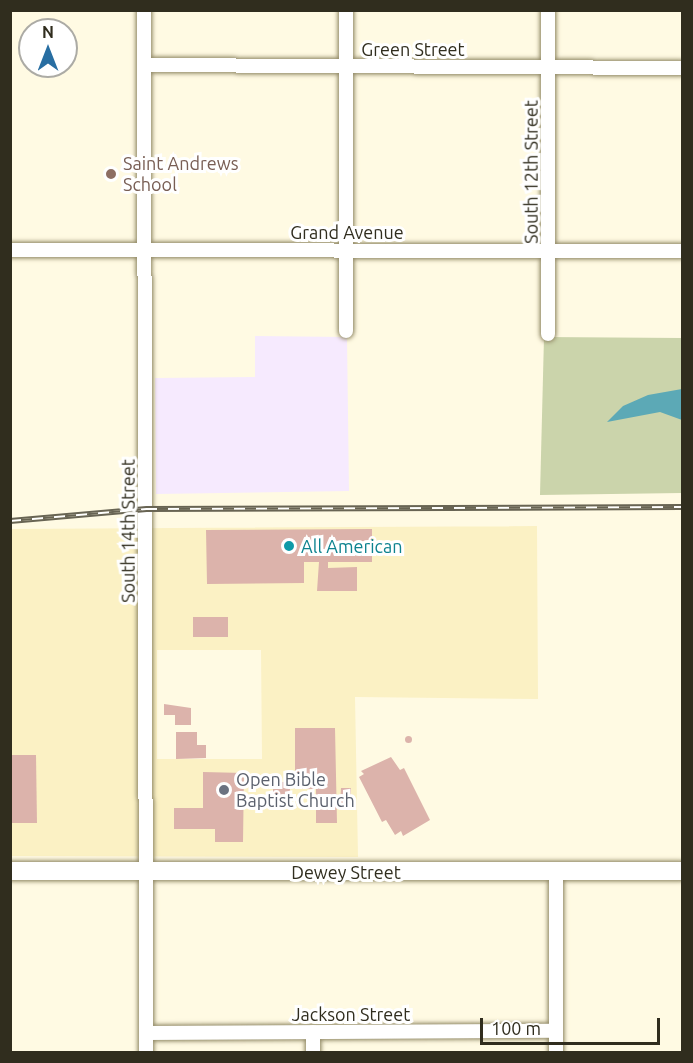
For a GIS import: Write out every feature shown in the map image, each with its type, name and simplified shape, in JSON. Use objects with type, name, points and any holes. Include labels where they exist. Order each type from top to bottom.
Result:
[{"type":"street","name":"South 14th Street","points":[[144,10],[146,1053]]},
{"type":"street","points":[[346,10],[346,331]]},
{"type":"street","name":"South 12th Street","points":[[548,10],[548,334]]},
{"type":"street","name":"Green Street","points":[[145,65],[682,68]]},
{"type":"street","name":"Grand Avenue","points":[[10,250],[682,251]]},
{"type":"street","name":"Dewey Street","points":[[10,872],[682,872]]},
{"type":"street","points":[[556,872],[556,1053]]},
{"type":"street","points":[[313,1032],[313,1053]]},
{"type":"street","name":"Jackson Street","points":[[146,1033],[556,1032]]},
{"type":"shaded area","points":[[255,336],[347,337],[349,491],[156,494],[155,378],[255,377]]},
{"type":"shaded area","points":[[537,526],[538,699],[355,697],[358,857],[11,856],[10,529]],"holes":[[[157,650],[261,650],[262,759],[157,759]]]},
{"type":"green space","points":[[544,337],[682,338],[682,493],[540,495]]},
{"type":"water","points":[[682,389],[682,420],[660,412],[607,422],[623,406],[648,395]]},
{"type":"building","name":"All American","points":[[372,529],[372,562],[328,562],[328,568],[357,567],[357,591],[317,591],[319,562],[304,562],[304,583],[207,584],[206,530]]},
{"type":"building","points":[[193,617],[228,617],[228,637],[193,637]]},
{"type":"building","points":[[164,704],[191,708],[191,725],[175,725],[175,715],[164,715]]},
{"type":"building","points":[[295,728],[335,728],[337,823],[316,823],[316,789],[295,789]]},
{"type":"building","points":[[176,732],[197,732],[197,745],[206,745],[206,758],[176,759]]},
{"type":"building","points":[[408,736],[411,739],[408,742],[405,739]]},
{"type":"building","points":[[10,755],[36,755],[37,823],[10,823]]},
{"type":"building","points":[[391,757],[400,770],[404,768],[430,820],[403,836],[401,831],[395,835],[386,820],[382,822],[359,777],[364,774],[361,771]]},
{"type":"building","name":"Open Bible Baptist Church","points":[[203,772],[244,773],[243,842],[215,842],[215,829],[174,829],[174,808],[203,808]]},
{"type":"building","points":[[273,782],[290,782],[290,804],[273,804]]},
{"type":"building","points":[[341,788],[351,788],[350,804],[340,804]]},
{"type":"railway","points":[[10,521],[146,509],[682,507]]},
{"type":"place","name":"Saint Andrews School","points":[[111,174]]},
{"type":"place","name":"All American","points":[[289,546]]},
{"type":"place","name":"Open Bible Baptist Church","points":[[224,790]]}]
